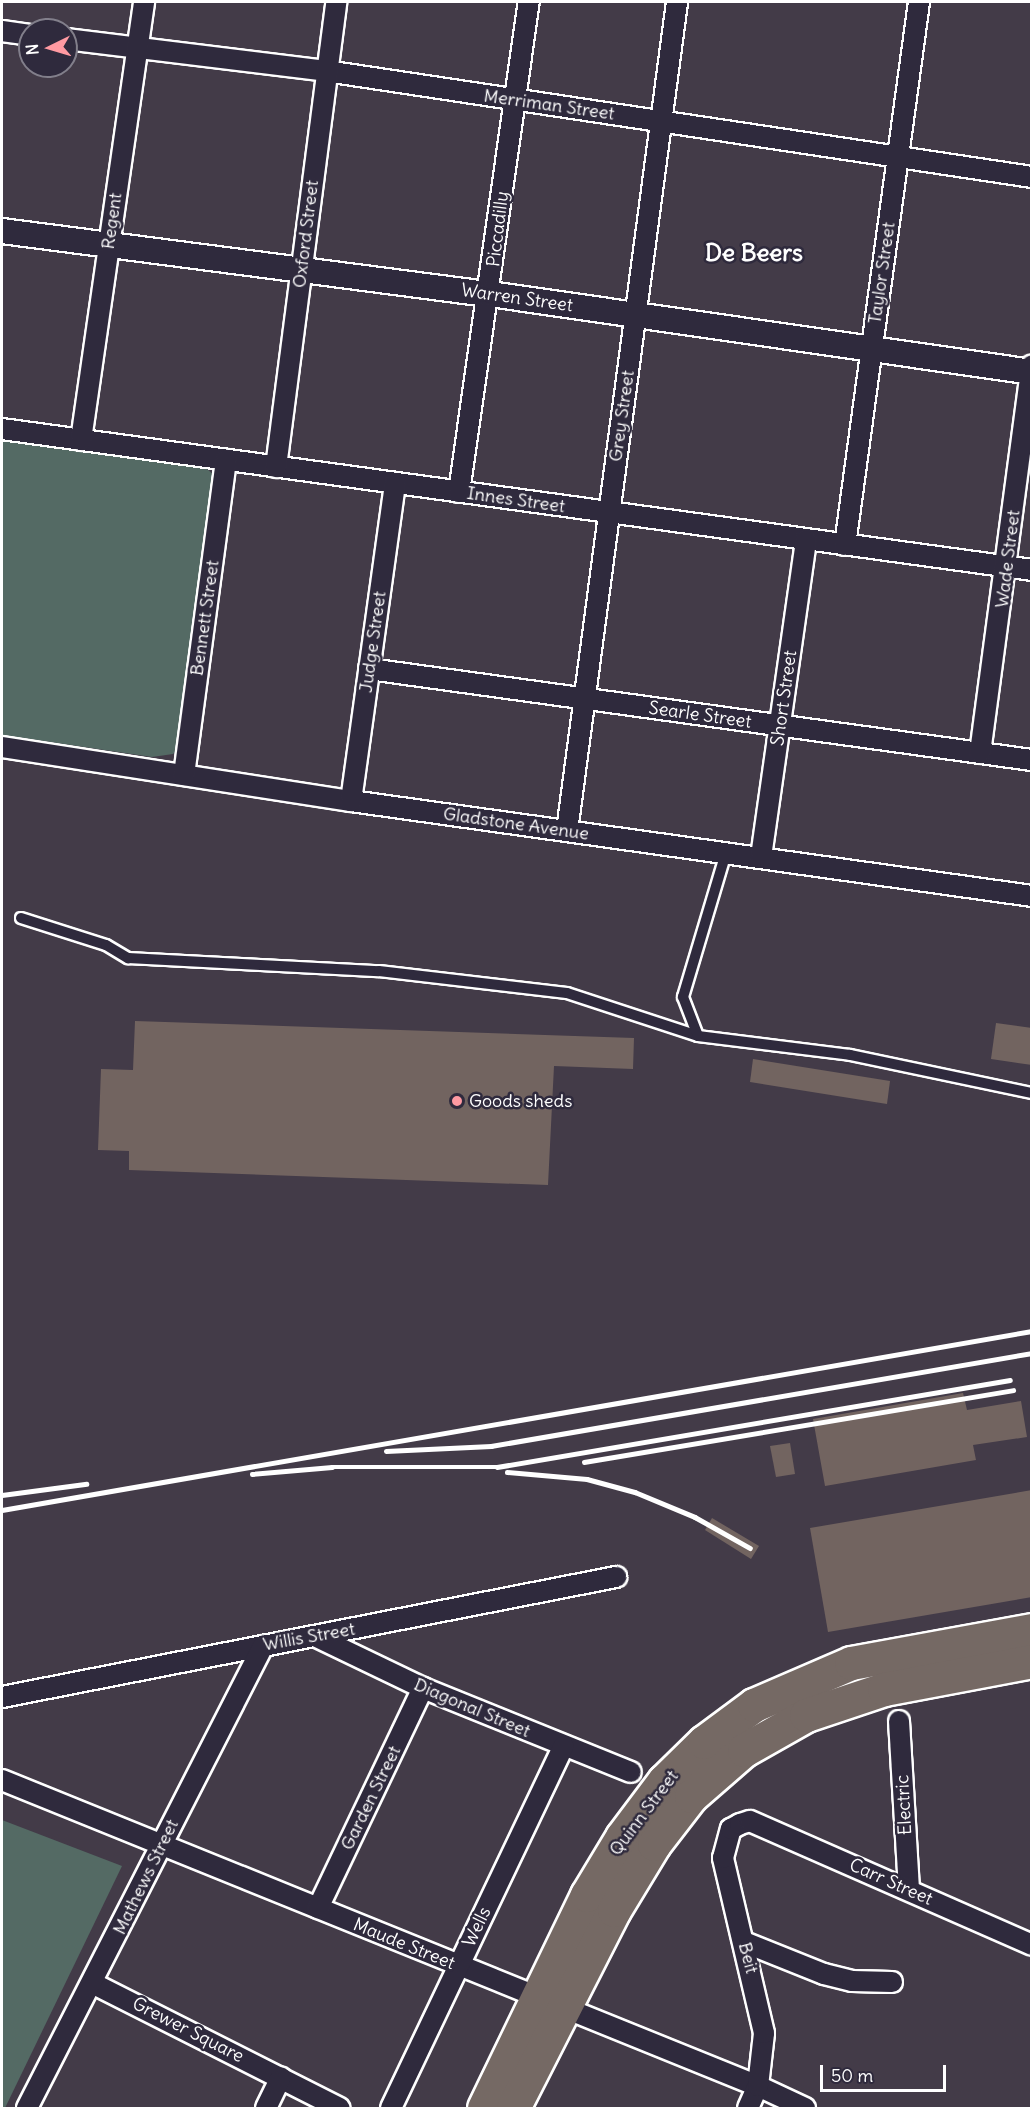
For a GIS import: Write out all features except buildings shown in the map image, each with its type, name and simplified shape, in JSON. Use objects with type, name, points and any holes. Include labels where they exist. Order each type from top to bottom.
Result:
[{"type":"highway","name":"Quinn Street","points":[[513,2109],[587,1895],[622,1837],[664,1780],[704,1742],[754,1705],[851,1663],[1032,1630]]},
{"type":"highway","name":"Quinn Street","points":[[484,2109],[550,2002],[654,1844],[691,1796],[744,1750],[806,1715],[884,1689],[1032,1661]]},
{"type":"street","name":"Regent","points":[[81,440],[144,2]]},
{"type":"street","name":"Oxford Street","points":[[276,467],[336,2]]},
{"type":"street","name":"Piccadilly","points":[[459,492],[490,294],[529,2]]},
{"type":"street","name":"Grey Street","points":[[567,831],[677,2]]},
{"type":"street","name":"Taylor Street","points":[[845,545],[919,2]]},
{"type":"street","points":[[2,31],[18,33]]},
{"type":"street","name":"Merriman Street","points":[[78,41],[326,71],[1032,177]]},
{"type":"street","name":"Warren Street","points":[[2,231],[301,272],[490,294],[872,350],[1031,370]]},
{"type":"street","name":"Wade Street","points":[[980,753],[1008,567],[1031,370]]},
{"type":"street","name":"Innes Street","points":[[2,429],[1032,570]]},
{"type":"street","name":"Bennett Street","points":[[184,775],[226,460]]},
{"type":"street","name":"Judge Street","points":[[351,801],[395,483]]},
{"type":"street","name":"Short Street","points":[[761,857],[807,540]]},
{"type":"street","name":"Searle Street","points":[[369,669],[1032,760]]},
{"type":"street","name":"Gladstone Avenue","points":[[2,747],[351,801],[1032,896]]},
{"type":"street","name":"Willis Street","points":[[2,1696],[317,1637],[616,1576]]},
{"type":"street","name":"Diagonal Street","points":[[317,1637],[423,1688],[631,1772]]},
{"type":"street","name":"Mathews Street","points":[[27,2109],[94,1984],[162,1843],[263,1646]]},
{"type":"street","name":"Garden Street","points":[[318,1908],[423,1688]]},
{"type":"street","name":"Electric","points":[[899,1721],[909,1890]]},
{"type":"street","name":"Wells","points":[[391,2109],[564,1746]]},
{"type":"street","name":"Maude Street","points":[[2,1780],[758,2086],[805,2109]]},
{"type":"street","name":"Carr Street","points":[[750,1821],[1032,1946]]},
{"type":"street","name":"Beit","points":[[748,2109],[758,2086],[764,2033],[723,1858],[731,1829],[750,1821]]},
{"type":"street","points":[[744,1942],[824,1974],[852,1981],[892,1982]]},
{"type":"street","name":"Grewer Square","points":[[94,1984],[281,2077],[339,2109]]},
{"type":"street","points":[[266,2109],[281,2077]]},
{"type":"lane","points":[[698,1036],[683,997],[726,853]]},
{"type":"lane","points":[[21,918],[106,945],[128,958],[380,971],[567,993],[698,1036],[850,1055],[1032,1093]]},
{"type":"green space","points":[[2,439],[206,468],[215,476],[178,749],[173,754],[152,757],[2,735]]},
{"type":"green space","points":[[2,1820],[122,1866],[5,2108],[2,2108]]},
{"type":"railway","points":[[2,1510],[1032,1331]]},
{"type":"railway","points":[[386,1451],[491,1446],[1032,1353]]},
{"type":"railway","points":[[252,1474],[332,1467],[497,1467],[1010,1380]]},
{"type":"railway","points":[[584,1462],[1013,1390]]},
{"type":"railway","points":[[507,1472],[587,1479],[635,1492],[695,1517],[750,1548]]},
{"type":"railway","points":[[2,1495],[86,1484]]},
{"type":"place","name":"Goods sheds","points":[[457,1101]]},
{"type":"district","name":"De Beers","points":[[754,253]]}]
